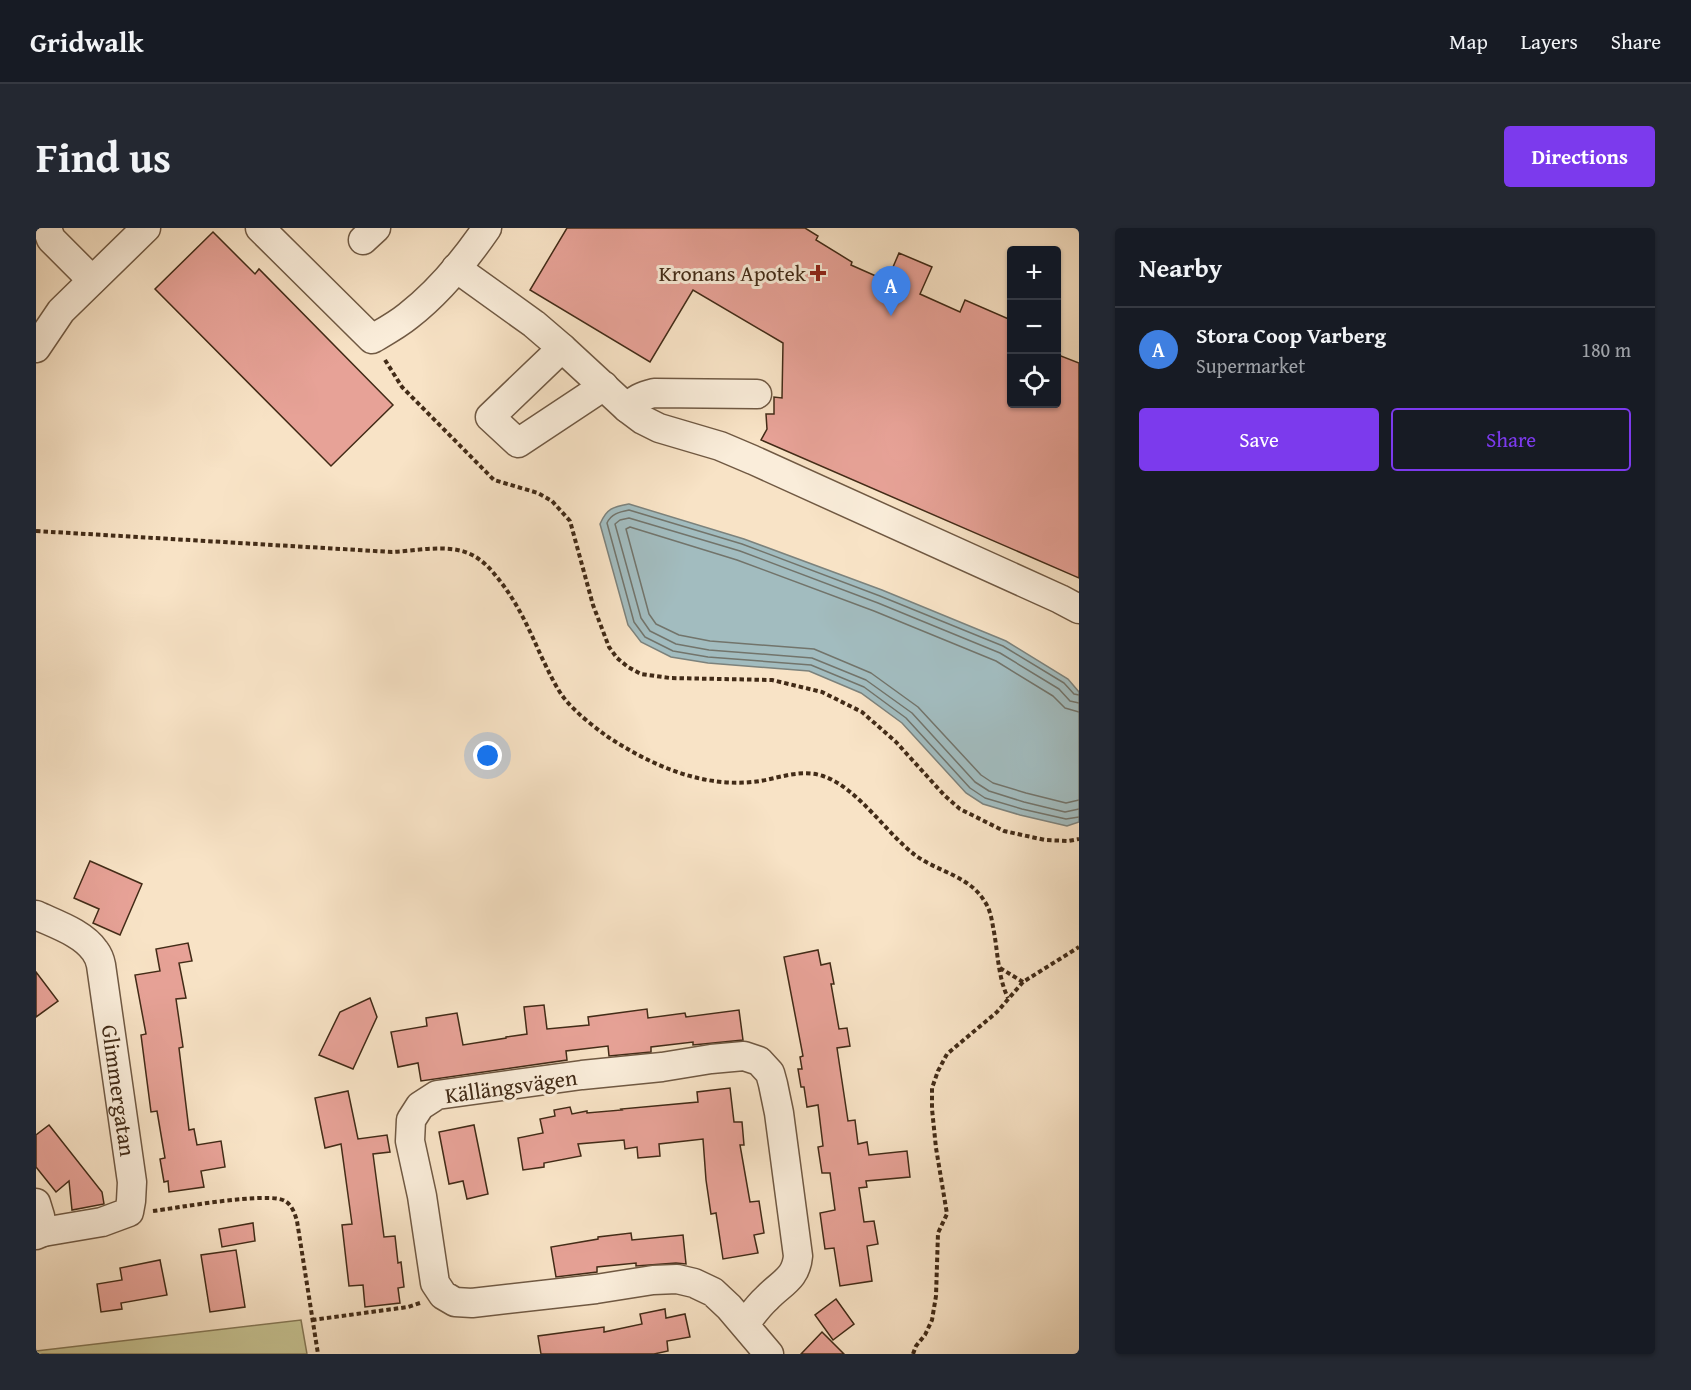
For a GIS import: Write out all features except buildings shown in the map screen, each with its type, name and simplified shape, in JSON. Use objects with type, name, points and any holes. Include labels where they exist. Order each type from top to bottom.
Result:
[{"type":"street","points":[[47,228],[51,239],[92,280]]},
{"type":"street","points":[[36,348],[61,311],[146,228]]},
{"type":"street","points":[[260,228],[372,339],[408,316],[442,284],[487,228]]},
{"type":"street","points":[[456,268],[534,324],[643,420],[659,428],[720,446],[753,459],[1079,609]]},
{"type":"street","points":[[562,348],[490,417],[518,444],[604,386]]},
{"type":"street","points":[[627,408],[635,400],[654,393],[757,394]]},
{"type":"street","name":"Glimmergatan","points":[[36,915],[87,942],[96,952],[101,965],[131,1165],[129,1212]]},
{"type":"street","name":"Källängsvägen","points":[[443,1295],[435,1283],[422,1196],[410,1142],[411,1120],[420,1106],[437,1095],[744,1056],[759,1061],[770,1073],[773,1084],[798,1256],[797,1267],[791,1277],[756,1309],[745,1324]]},
{"type":"street","points":[[36,1203],[40,1216],[40,1234],[102,1222],[129,1212]]},
{"type":"street","points":[[443,1295],[455,1302],[472,1304],[653,1280],[677,1279],[694,1283],[713,1292],[745,1324],[769,1354]]},
{"type":"path","points":[[372,339],[402,387],[494,480],[538,493],[552,501],[570,521],[593,605],[609,647],[628,667],[641,674],[670,678],[772,680],[822,692],[862,712],[896,742],[945,796],[960,809],[1004,831],[1045,840],[1079,839]]},
{"type":"path","points":[[36,531],[392,552],[451,549],[469,553],[482,561],[504,585],[517,604],[552,679],[564,698],[582,717],[608,736],[641,756],[679,773],[704,780],[728,784],[754,782],[800,773],[821,776],[836,782],[849,791],[915,855],[932,867],[961,879],[979,893],[987,904],[991,917],[999,968],[1008,998]]},
{"type":"path","points":[[913,1354],[932,1320],[936,1296],[938,1233],[947,1214],[932,1109],[932,1088],[938,1071],[947,1054],[997,1012],[1023,982],[1079,947]]},
{"type":"path","points":[[999,968],[1023,982]]},
{"type":"path","points":[[129,1212],[257,1198],[276,1198],[286,1201],[293,1209],[297,1221],[318,1354]]},
{"type":"path","points":[[312,1320],[408,1306],[443,1295]]},
{"type":"shaded area","points":[[301,1320],[307,1354],[36,1354],[36,1351]]},
{"type":"water","points":[[629,504],[744,539],[882,590],[1006,641],[1068,679],[1079,692],[1079,822],[1067,826],[983,804],[966,793],[902,723],[861,693],[809,671],[708,663],[671,657],[641,642],[628,625],[600,524],[611,509]]},
{"type":"place","name":"Kronans Apotek","points":[[818,273]]},
{"type":"place","name":"Stora Coop Varberg","points":[[891,316]]}]
